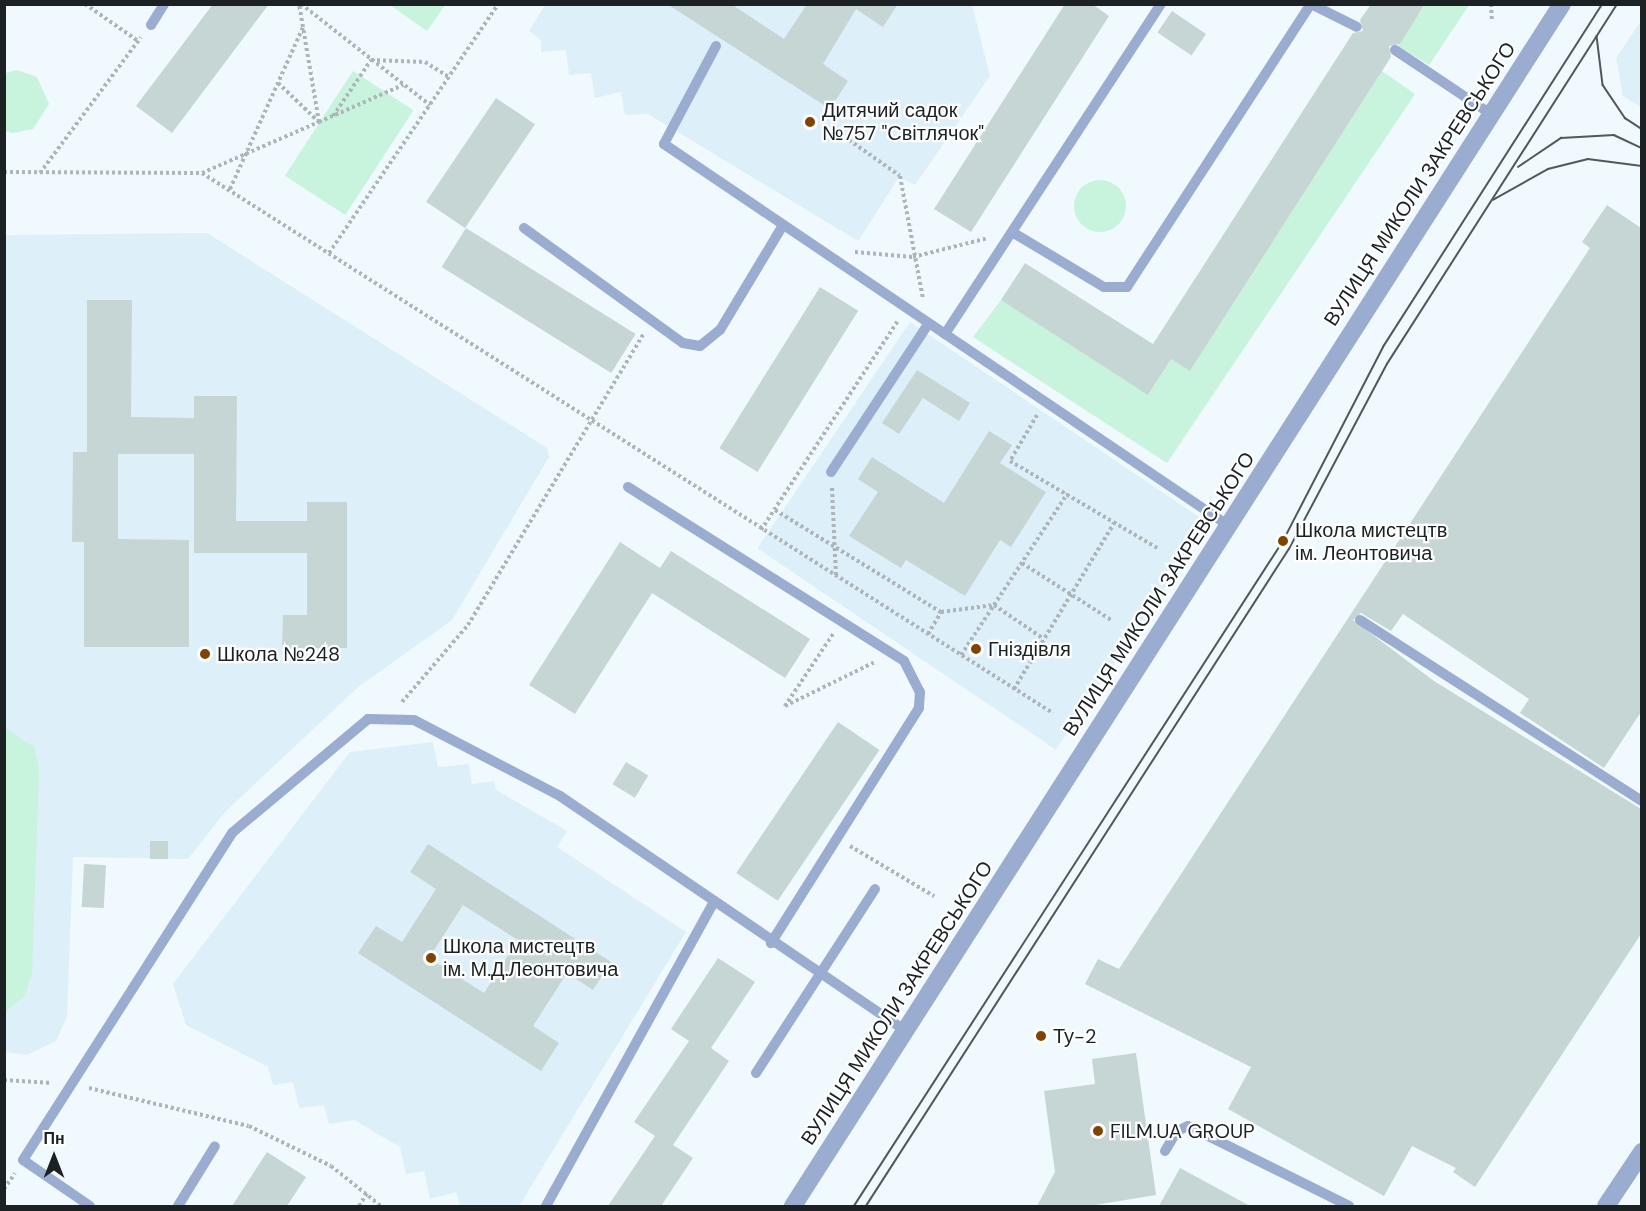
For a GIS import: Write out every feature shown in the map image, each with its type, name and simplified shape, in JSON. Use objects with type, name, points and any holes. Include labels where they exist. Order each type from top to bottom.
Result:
[{"type":"street","name":"ВУЛИЦЯ МИКОЛИ ЗАКРЕВСЬКОГО","points":[[793,1206],[1562,4]]},
{"type":"street","points":[[1606,1206],[1641,1152]]},
{"type":"lane","points":[[151,25],[164,4]]},
{"type":"lane","points":[[945,334],[1161,4]]},
{"type":"lane","points":[[1012,232],[1104,287],[1127,287],[1311,4],[1357,27]]},
{"type":"lane","points":[[716,46],[664,144],[1229,526]]},
{"type":"lane","points":[[1395,50],[1491,114]]},
{"type":"lane","points":[[524,228],[683,342],[700,346],[714,338],[783,225]]},
{"type":"lane","points":[[831,472],[929,323]]},
{"type":"lane","points":[[628,487],[892,654],[914,674],[919,708],[771,943]]},
{"type":"lane","points":[[1360,620],[1641,801]]},
{"type":"lane","points":[[90,1206],[23,1160],[233,832],[350,730],[390,717],[414,720],[560,796],[712,904],[906,1031]]},
{"type":"lane","points":[[756,1073],[875,889]]},
{"type":"lane","points":[[546,1206],[712,904]]},
{"type":"lane","points":[[1165,1151],[1177,1131],[1188,1126],[1349,1206]]},
{"type":"lane","points":[[178,1206],[215,1146]]},
{"type":"path","points":[[85,4],[138,41]]},
{"type":"path","points":[[300,4],[319,122]]},
{"type":"path","points":[[300,4],[430,105]]},
{"type":"path","points":[[329,254],[498,4]]},
{"type":"path","points":[[1491,4],[1492,22]]},
{"type":"path","points":[[39,174],[151,25]]},
{"type":"path","points":[[230,189],[303,27]]},
{"type":"path","points":[[371,60],[425,62],[449,77]]},
{"type":"path","points":[[333,116],[371,60]]},
{"type":"path","points":[[278,83],[319,122]]},
{"type":"path","points":[[4,172],[39,174],[202,173],[403,85]]},
{"type":"path","points":[[849,140],[900,176],[913,257],[929,323]]},
{"type":"path","points":[[202,173],[592,424],[1053,713]]},
{"type":"path","points":[[818,248],[913,257],[1012,232]]},
{"type":"path","points":[[761,530],[906,308]]},
{"type":"path","points":[[390,717],[468,625],[592,424],[652,320]]},
{"type":"path","points":[[1045,402],[1010,460],[1157,548]]},
{"type":"path","points":[[819,441],[831,472],[836,577]]},
{"type":"path","points":[[961,655],[1067,494]]},
{"type":"path","points":[[775,510],[941,612],[994,605],[1044,639]]},
{"type":"path","points":[[1014,689],[1114,523]]},
{"type":"path","points":[[1022,563],[1111,620]]},
{"type":"path","points":[[928,635],[941,612]]},
{"type":"path","points":[[841,622],[785,706],[892,654]]},
{"type":"path","points":[[837,838],[934,896]]},
{"type":"path","points":[[4,1080],[72,1084],[249,1125],[331,1166],[381,1206]]},
{"type":"path","points":[[358,1206],[367,1193]]},
{"type":"shaded area","name":"Дитячий садок №757 \"Світлячок\"","points":[[545,5],[972,5],[990,76],[915,185],[899,177],[858,241],[648,114],[625,115],[621,92],[595,98],[591,73],[569,75],[566,50],[541,52],[541,40],[529,31]]},
{"type":"shaded area","points":[[1641,21],[1641,107],[1623,96],[1616,58]]},
{"type":"shaded area","name":"Школа №248","points":[[207,233],[547,448],[549,457],[452,620],[357,688],[225,812],[188,859],[73,857],[67,1017],[56,1041],[27,1055],[5,1052],[5,235]]},
{"type":"shaded area","points":[[910,322],[1208,523],[1056,750],[757,548]]},
{"type":"shaded area","name":"Школа мистецтв ім. М.Д.Леонтовича","points":[[433,742],[438,767],[469,764],[472,784],[494,781],[496,790],[567,831],[557,847],[686,932],[519,1206],[460,1206],[456,1192],[430,1199],[424,1171],[406,1174],[400,1147],[354,1120],[329,1124],[324,1105],[299,1108],[293,1082],[273,1085],[268,1067],[186,1025],[173,984],[350,752]]},
{"type":"green space","points":[[390,5],[445,5],[427,31]]},
{"type":"green space","points":[[1425,5],[1469,5],[1429,65],[1398,46]]},
{"type":"green space","points":[[17,70],[37,77],[49,104],[33,129],[13,133],[5,131],[5,73]]},
{"type":"green space","points":[[353,71],[413,110],[345,215],[285,176]]},
{"type":"green space","points":[[1382,71],[1415,94],[1167,463],[973,337],[1001,300],[1149,394],[1171,359],[1190,371]]},
{"type":"green space","points":[[1100,180],[1114,184],[1122,192],[1126,206],[1122,220],[1114,228],[1100,232],[1086,228],[1078,220],[1074,206],[1078,192],[1086,184]]},
{"type":"green space","points":[[5,728],[34,747],[39,769],[32,973],[25,996],[5,1012]]},
{"type":"building","points":[[213,4],[269,4],[172,133],[136,106]]},
{"type":"building","points":[[667,4],[731,4],[784,39],[807,4],[898,4],[883,27],[856,9],[823,64],[848,81],[830,109]]},
{"type":"building","points":[[1065,4],[1092,4],[1109,16],[971,232],[934,209]]},
{"type":"building","points":[[1371,4],[1425,4],[1400,44],[1389,46],[1391,57],[1190,371],[1171,359],[1148,395],[1001,300],[1025,263],[1153,344],[1353,33],[1363,31],[1360,20]]},
{"type":"building","points":[[1172,11],[1206,34],[1191,55],[1157,33]]},
{"type":"building","points":[[496,98],[535,124],[465,228],[426,202]]},
{"type":"building","points":[[1607,205],[1641,228],[1641,712],[1604,768],[1520,713],[1529,699],[1403,614],[1391,631],[1361,613],[1353,620],[1434,681],[1641,809],[1641,934],[1475,1187],[1453,1172],[1456,1168],[1412,1146],[1384,1196],[1228,1109],[1251,1067],[1085,984],[1098,959],[1119,969],[1590,248],[1582,242]]},
{"type":"building","points":[[466,228],[636,334],[611,373],[442,267]]},
{"type":"building","points":[[820,287],[858,311],[757,472],[719,448]]},
{"type":"building","points":[[87,300],[132,300],[131,417],[194,418],[194,396],[237,396],[236,521],[307,521],[307,502],[347,502],[347,648],[282,648],[283,615],[307,615],[307,553],[194,553],[194,454],[118,454],[118,539],[189,540],[189,647],[84,647],[84,542],[72,542],[73,452],[87,452]]},
{"type":"building","points":[[917,370],[970,403],[959,421],[923,398],[899,434],[882,423]]},
{"type":"building","points":[[989,431],[1012,445],[1000,463],[1046,492],[1011,547],[1000,540],[965,596],[906,560],[901,568],[849,536],[878,492],[858,479],[872,457],[944,503]]},
{"type":"building","points":[[620,542],[660,568],[671,551],[810,639],[785,678],[652,593],[575,714],[529,685]]},
{"type":"building","points":[[838,722],[879,750],[778,901],[736,873]]},
{"type":"building","points":[[626,762],[648,775],[635,798],[613,784]]},
{"type":"building","points":[[150,841],[168,841],[168,859],[150,859]]},
{"type":"building","points":[[428,844],[611,962],[593,990],[567,973],[533,1026],[559,1043],[541,1071],[358,953],[376,926],[402,942],[436,889],[410,872]],"holes":[[[463,905],[518,940],[484,993],[429,958]]]},
{"type":"building","points":[[84,864],[106,865],[104,908],[82,907]]},
{"type":"building","points":[[718,958],[755,982],[711,1048],[729,1061],[673,1145],[693,1158],[661,1206],[608,1206],[655,1136],[634,1122],[689,1041],[671,1029]]},
{"type":"building","name":"FILM.UA GROUP","points":[[1136,1053],[1156,1195],[1089,1206],[1037,1206],[1055,1172],[1044,1091],[1095,1084],[1092,1059]]},
{"type":"building","points":[[267,1152],[306,1177],[287,1206],[232,1206]]},
{"type":"building","points":[[1180,1168],[1250,1206],[1159,1206]]},
{"type":"tram line","points":[[854,1206],[1283,541],[1383,347],[1602,4]]},
{"type":"tram line","points":[[866,1206],[1289,549],[1387,364],[1617,4]]},
{"type":"tram line","points":[[1597,36],[1603,85],[1625,118],[1642,129]]},
{"type":"tram line","points":[[1518,167],[1561,138],[1614,135],[1642,148]]},
{"type":"tram line","points":[[1493,200],[1548,169],[1588,159],[1642,166]]},
{"type":"place","name":"Дитячий садок №757 \"Світлячок\"","points":[[810,122]]},
{"type":"place","name":"Школа мистецтв ім. Леонтовича","points":[[1283,541]]},
{"type":"place","name":"Гніздівля","points":[[976,649]]},
{"type":"place","name":"Школа №248","points":[[205,654]]},
{"type":"place","name":"Школа мистецтв ім. М.Д.Леонтовича","points":[[431,958]]},
{"type":"place","name":"Ту-2","points":[[1041,1036]]},
{"type":"place","name":"FILM.UA GROUP","points":[[1098,1131]]}]
